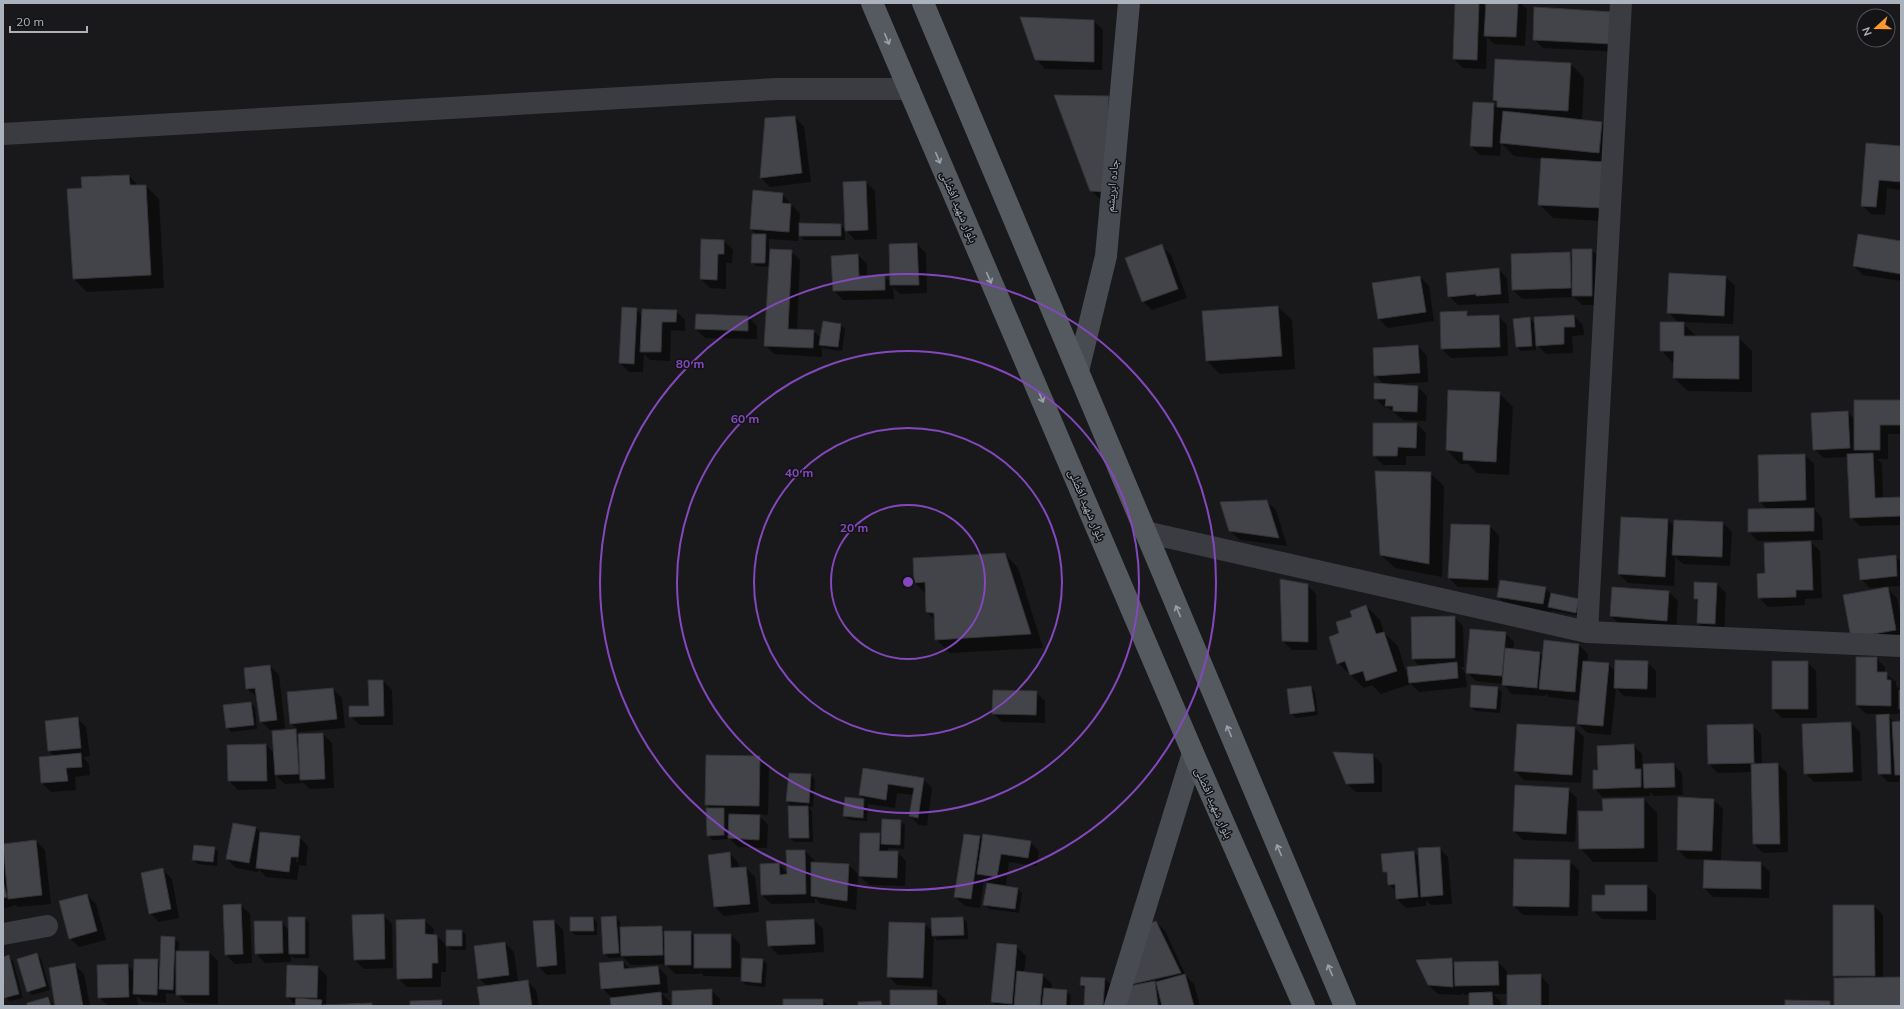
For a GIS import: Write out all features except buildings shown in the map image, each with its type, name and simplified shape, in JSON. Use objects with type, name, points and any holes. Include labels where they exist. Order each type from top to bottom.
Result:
[{"type":"main road","name":"بلوار شهید افضلی","points":[[872,3],[1192,753],[1304,1006]]},
{"type":"main road","points":[[923,3],[1079,367],[1145,532],[1345,1006]]},
{"type":"main road","name":"جاده ابریشم","points":[[1079,367],[1106,256],[1129,3]]},
{"type":"main road","points":[[1115,1006],[1192,753]]},
{"type":"street","points":[[1587,632],[1621,3]]},
{"type":"street","points":[[3,134],[776,89],[909,90]]},
{"type":"street","points":[[1145,532],[1587,632],[1901,646]]},
{"type":"street","points":[[3,934],[47,926]]}]
